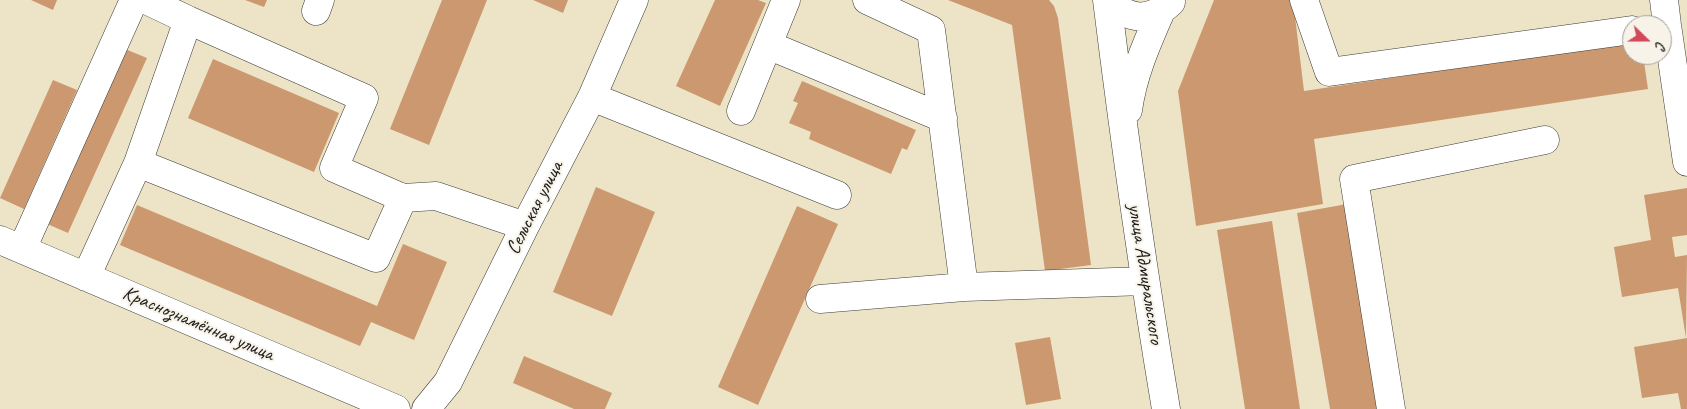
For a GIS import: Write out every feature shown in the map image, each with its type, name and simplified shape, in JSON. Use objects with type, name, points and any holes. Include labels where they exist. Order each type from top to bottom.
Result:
[{"type":"street","points":[[11,244],[134,0]]},
{"type":"street","points":[[146,0],[364,98],[334,168],[403,198],[436,196],[525,226]]},
{"type":"street","name":"Сельская улица","points":[[426,409],[448,382],[525,226],[592,97],[634,0]]},
{"type":"street","points":[[741,111],[786,0]]},
{"type":"street","points":[[867,0],[932,30],[964,287]]},
{"type":"street","points":[[1107,0],[1118,10],[1132,16],[1147,16],[1167,5]]},
{"type":"street","name":"улица Адмиральского","points":[[1107,0],[1124,138],[1166,409]]},
{"type":"street","points":[[1304,0],[1330,72],[1622,31]]},
{"type":"street","name":"улица Адмиральского","points":[[1124,138],[1130,94],[1137,69],[1167,5]]},
{"type":"street","points":[[86,277],[138,163],[188,20]]},
{"type":"street","points":[[1672,41],[1680,65],[1687,162]]},
{"type":"street","points":[[768,45],[943,118]]},
{"type":"street","points":[[592,97],[837,195]]},
{"type":"street","points":[[1391,409],[1354,178],[1545,140]]},
{"type":"street","points":[[138,163],[376,258],[403,198]]},
{"type":"street","name":"Краснознамённая улица","points":[[11,244],[396,409]]},
{"type":"street","points":[[820,299],[964,287],[1145,281]]},
{"type":"building","points":[[31,0],[57,0],[53,10]]},
{"type":"building","points":[[245,0],[267,0],[264,7]]},
{"type":"building","points":[[442,0],[487,0],[429,145],[390,129]]},
{"type":"building","points":[[533,0],[568,0],[563,13]]},
{"type":"building","points":[[715,0],[758,0],[766,3],[720,106],[676,86]]},
{"type":"building","points":[[948,0],[1049,0],[1054,6],[1058,18],[1091,265],[1045,271],[1012,25]]},
{"type":"building","points":[[1214,0],[1293,0],[1304,91],[1622,43],[1622,65],[1644,65],[1648,89],[1314,139],[1323,204],[1196,226],[1178,91]]},
{"type":"building","points":[[125,49],[147,58],[68,233],[45,223]]},
{"type":"building","points":[[213,59],[339,113],[314,172],[188,118]]},
{"type":"building","points":[[53,80],[77,90],[24,209],[0,198]]},
{"type":"building","points":[[802,81],[916,130],[907,150],[902,148],[891,174],[809,139],[811,132],[789,123],[798,103],[793,101]]},
{"type":"building","points":[[596,187],[655,212],[612,316],[553,292]]},
{"type":"building","points":[[1687,188],[1687,235],[1672,237],[1675,257],[1687,255],[1686,338],[1678,288],[1622,297],[1614,247],[1651,240],[1644,195]]},
{"type":"building","points":[[1347,204],[1382,409],[1330,409],[1297,213]]},
{"type":"building","points":[[137,205],[377,306],[403,244],[447,262],[414,340],[371,322],[360,346],[120,245]]},
{"type":"building","points":[[797,206],[838,224],[758,405],[718,387]]},
{"type":"building","points":[[1272,221],[1300,409],[1245,409],[1217,230]]},
{"type":"building","points":[[1050,337],[1061,399],[1026,405],[1015,343]]},
{"type":"building","points":[[1687,338],[1687,409],[1681,409],[1678,393],[1642,398],[1634,347]]},
{"type":"building","points":[[524,356],[612,393],[605,409],[574,409],[513,383]]}]
